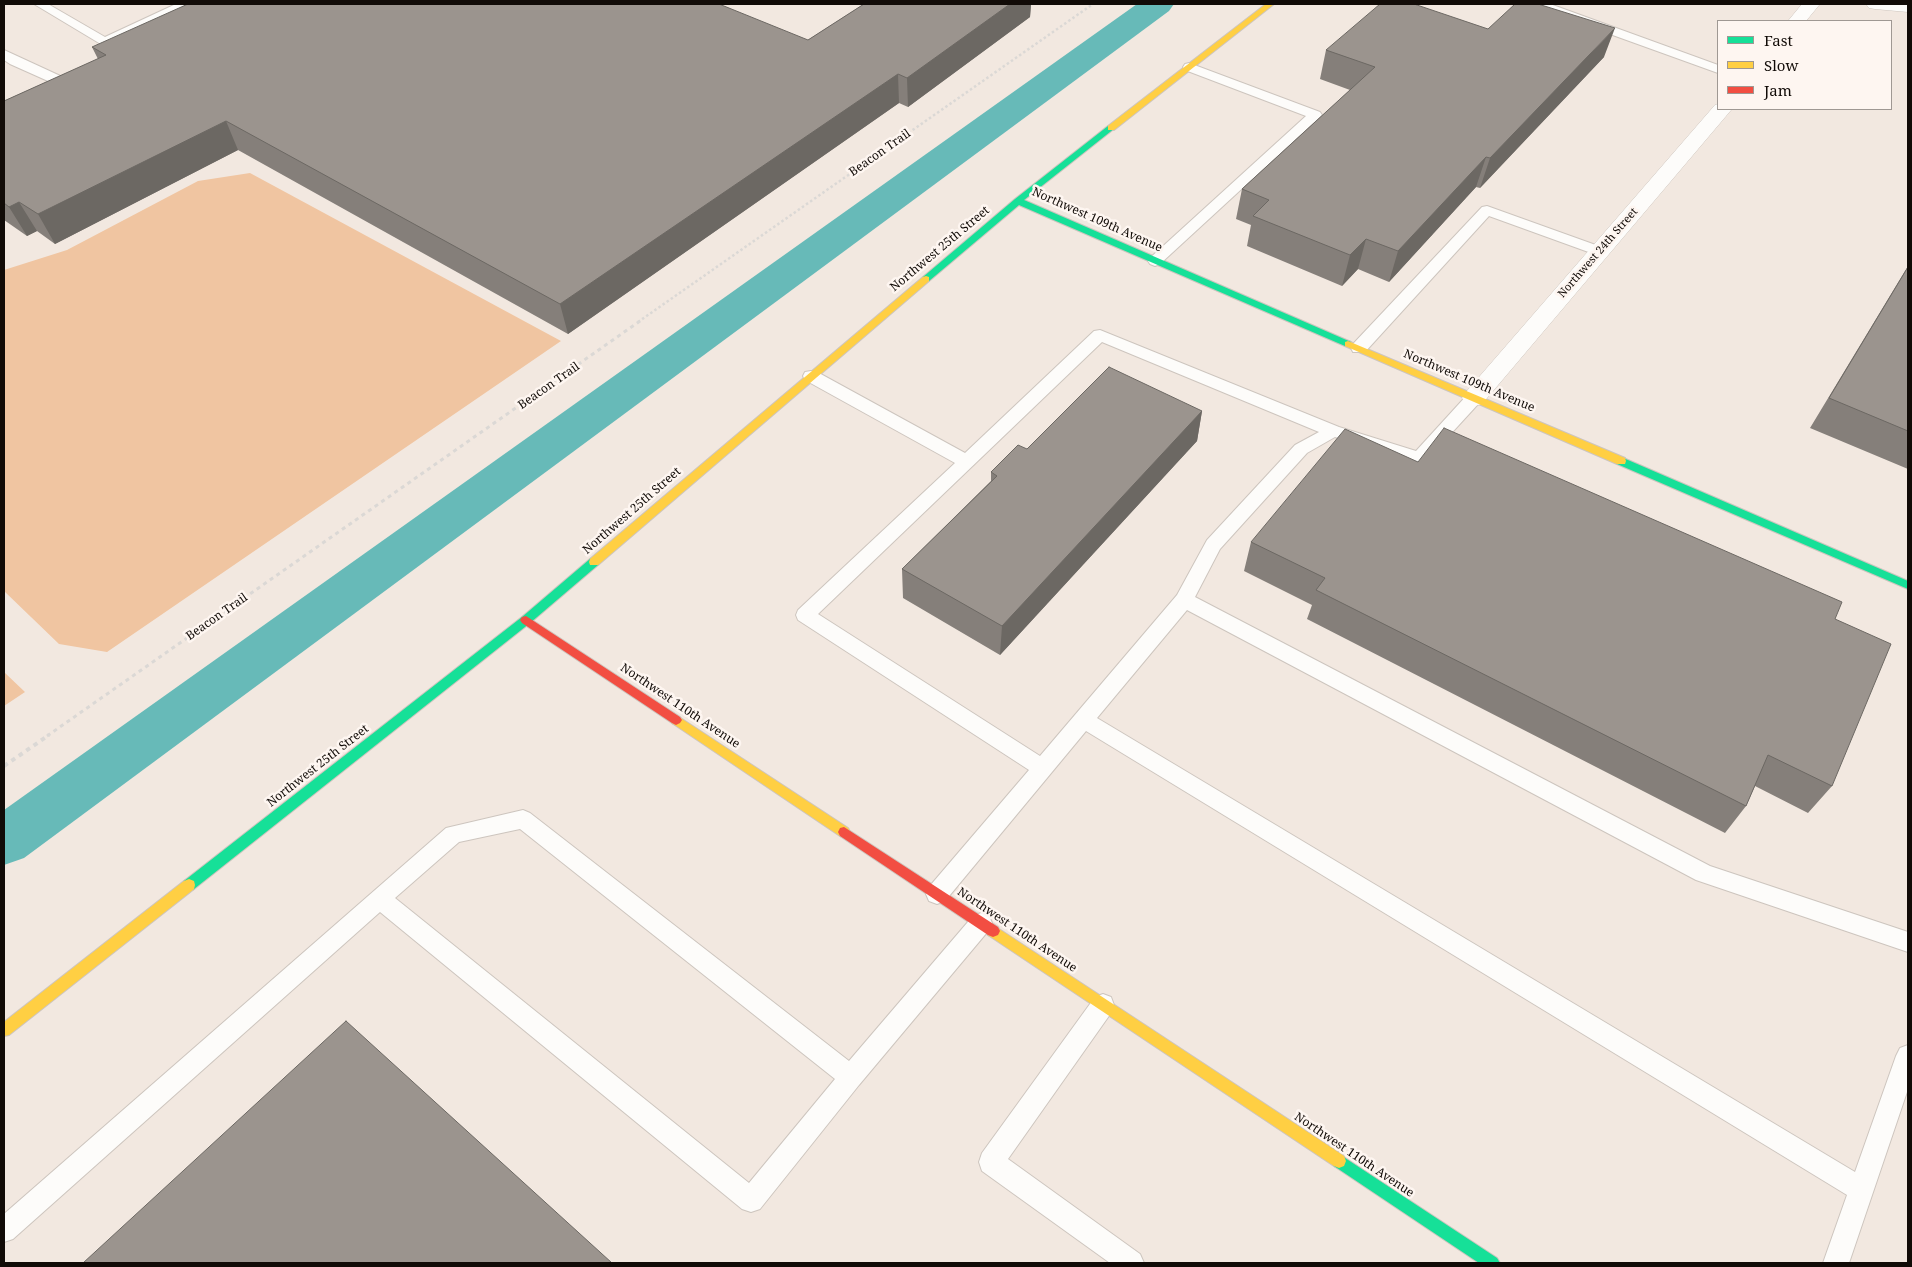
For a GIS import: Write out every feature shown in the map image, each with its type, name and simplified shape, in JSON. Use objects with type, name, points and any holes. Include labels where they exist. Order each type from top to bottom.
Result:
[{"type":"street","name":"Northwest 25th Street","points":[[4,1030],[526,620],[1018,201],[1270,4]]},
{"type":"street","points":[[1798,20],[1811,4]]},
{"type":"street","points":[[1875,4],[1908,8]]},
{"type":"street","name":"Northwest 24th Street","points":[[1474,398],[1721,110]]},
{"type":"street","name":"Northwest 109th Avenue","points":[[1018,201],[1908,585]]},
{"type":"street","name":"Northwest 110th Avenue","points":[[526,620],[1492,1263]]},
{"type":"lane","points":[[40,4],[104,42],[185,4]]},
{"type":"lane","points":[[1539,4],[1717,69]]},
{"type":"lane","points":[[7,60],[64,83],[57,99],[48,103]]},
{"type":"lane","points":[[1155,261],[1315,115],[1189,67]]},
{"type":"lane","points":[[1359,348],[1487,210],[1599,251]]},
{"type":"lane","points":[[1042,768],[805,615],[1100,335],[1333,431],[1419,458],[1474,398]]},
{"type":"lane","points":[[811,376],[967,462]]},
{"type":"lane","points":[[937,894],[1184,600],[1212,545],[1301,449],[1333,431]]},
{"type":"lane","points":[[1184,600],[1704,873],[1908,942]]},
{"type":"lane","points":[[1084,720],[1862,1190]]},
{"type":"lane","points":[[4,1230],[453,834],[523,819],[851,1077]]},
{"type":"lane","points":[[379,898],[751,1200],[851,1077],[981,923]]},
{"type":"lane","points":[[1103,1005],[991,1162],[1130,1263]]},
{"type":"lane","points":[[1836,1263],[1908,1056]]},
{"type":"path","name":"Beacon Trail","points":[[4,766],[1093,4]]},
{"type":"shaded area","points":[[250,173],[561,341],[107,652],[59,644],[4,591],[4,270],[67,250],[198,181]]},
{"type":"shaded area","points":[[4,672],[25,692],[4,706]]},
{"type":"building","points":[[188,4],[719,4],[808,40],[864,4],[1010,4],[907,78],[898,74],[560,304],[226,121],[38,214],[19,202],[9,207],[4,203],[4,101],[106,55],[92,47]]},
{"type":"building","points":[[1380,4],[1414,4],[1488,29],[1515,4],[1538,4],[1615,28],[1490,158],[1486,157],[1398,251],[1366,239],[1350,255],[1253,216],[1269,200],[1242,189],[1375,67],[1326,50]]},
{"type":"building","points":[[1908,267],[1908,431],[1829,398]]},
{"type":"building","points":[[1109,367],[1202,411],[1002,626],[902,569],[997,476],[991,472],[1018,445],[1027,449]]},
{"type":"building","points":[[1444,428],[1842,602],[1835,619],[1891,644],[1832,786],[1768,755],[1746,806],[1316,590],[1325,578],[1251,542],[1345,429],[1418,462]]},
{"type":"building","points":[[346,1021],[612,1263],[83,1263]]},
{"type":"waterway","points":[[4,841],[1158,4]]},
{"type":"traffic: fast","points":[[926,279],[1018,201],[1111,128]]},
{"type":"traffic: fast","points":[[1018,201],[1348,344]]},
{"type":"traffic: fast","points":[[1621,461],[1908,585]]},
{"type":"traffic: fast","points":[[189,885],[526,620],[594,562]]},
{"type":"traffic: fast","points":[[1339,1161],[1492,1263]]},
{"type":"traffic: slow","points":[[1111,128],[1270,4]]},
{"type":"traffic: slow","points":[[594,562],[926,279]]},
{"type":"traffic: slow","points":[[1348,344],[1621,461]]},
{"type":"traffic: slow","points":[[676,720],[844,832]]},
{"type":"traffic: slow","points":[[4,1030],[189,885]]},
{"type":"traffic: slow","points":[[993,931],[1339,1161]]},
{"type":"traffic: jam","points":[[526,620],[676,720]]},
{"type":"traffic: jam","points":[[844,832],[993,931]]}]
